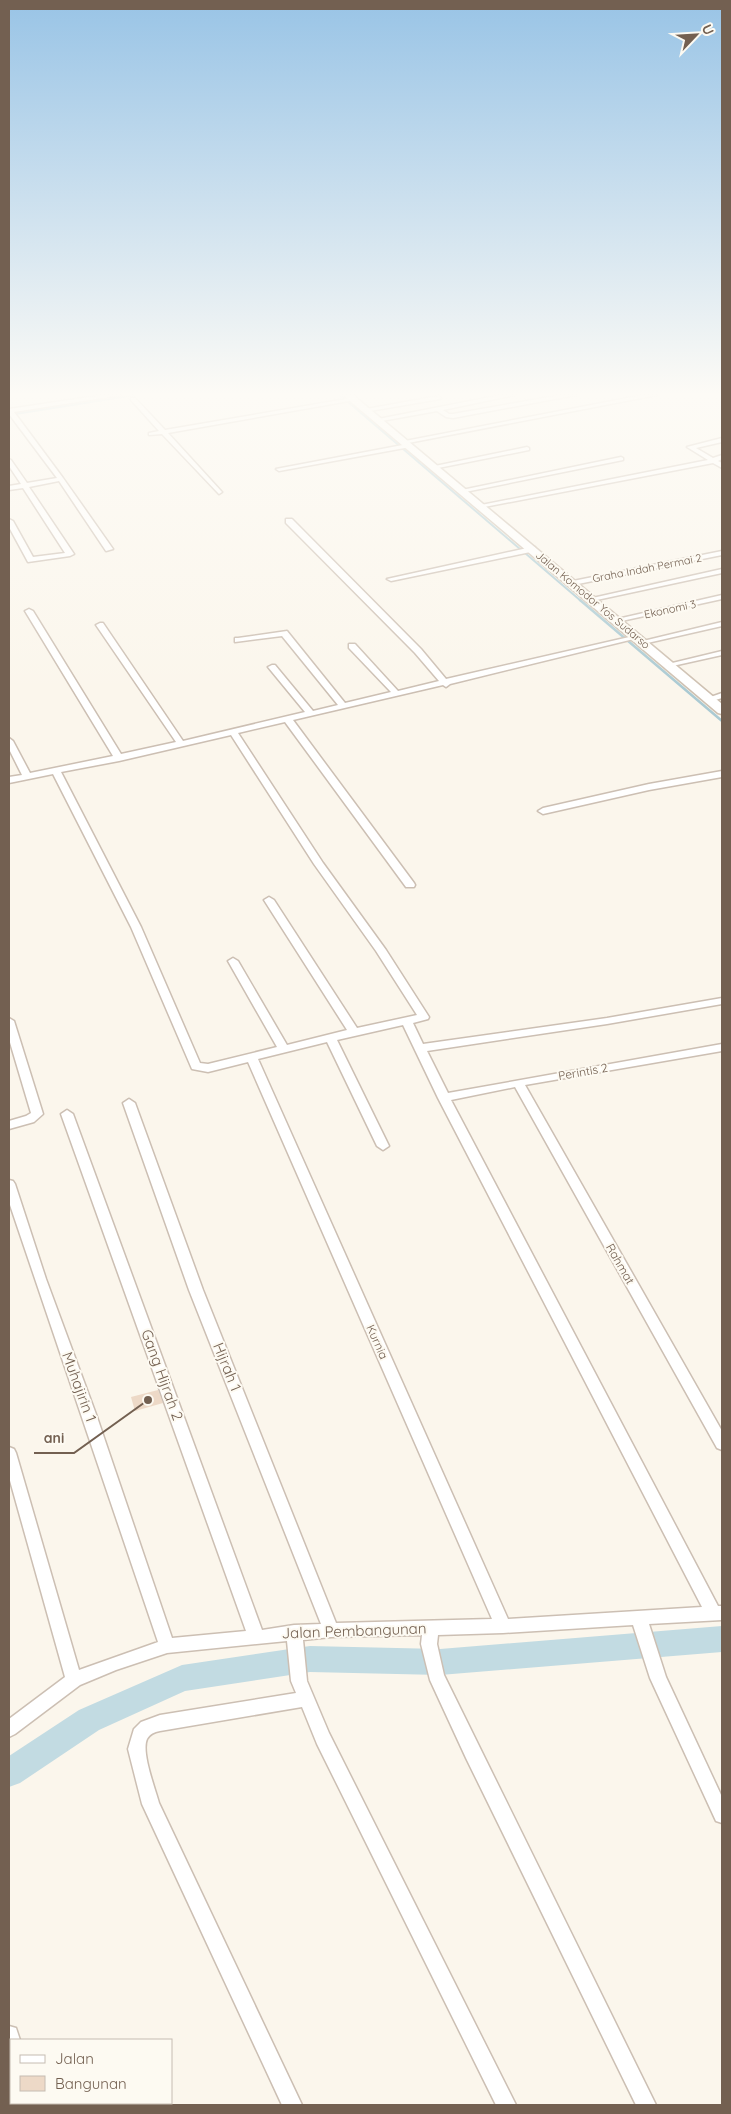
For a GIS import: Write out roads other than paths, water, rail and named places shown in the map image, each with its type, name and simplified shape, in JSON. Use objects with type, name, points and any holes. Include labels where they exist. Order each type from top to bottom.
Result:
[{"type":"street","points":[[9,520],[31,560],[70,554],[31,494]]},
{"type":"street","points":[[70,494],[108,549]]},
{"type":"street","name":"Jalan Komodor Yos Sudarso","points":[[464,494],[722,710]]},
{"type":"street","points":[[479,506],[543,494]]},
{"type":"street","points":[[289,521],[418,651],[430,668],[446,684]]},
{"type":"street","points":[[391,579],[532,549]]},
{"type":"street","name":"Graha Indah Permai 2","points":[[573,583],[722,553]]},
{"type":"street","points":[[592,599],[722,572]]},
{"type":"street","name":"Ekonomi 3","points":[[617,620],[722,597]]},
{"type":"street","points":[[29,612],[119,758]]},
{"type":"street","points":[[9,780],[119,758],[446,684],[618,642],[722,624]]},
{"type":"street","points":[[100,625],[181,744]]},
{"type":"street","points":[[238,640],[284,634],[343,706]]},
{"type":"street","points":[[352,646],[397,694]]},
{"type":"street","points":[[668,665],[722,653]]},
{"type":"street","points":[[272,667],[311,714]]},
{"type":"street","points":[[709,699],[722,696]]},
{"type":"street","points":[[287,719],[410,886]]},
{"type":"street","points":[[56,771],[136,927],[196,1066],[208,1068],[354,1032],[424,1018],[381,950],[319,864],[233,732]]},
{"type":"street","points":[[9,741],[28,777]]},
{"type":"street","points":[[543,811],[649,786],[722,774]]},
{"type":"street","points":[[269,900],[354,1032]]},
{"type":"street","points":[[233,960],[284,1050]]},
{"type":"street","points":[[420,1048],[607,1021],[722,1001]]},
{"type":"street","points":[[9,1021],[37,1114],[30,1119],[9,1125]]},
{"type":"street","points":[[407,1022],[444,1098],[718,1613]]},
{"type":"street","points":[[331,1038],[383,1146]]},
{"type":"street","name":"Perintis 2","points":[[444,1098],[722,1047]]},
{"type":"street","name":"Kurnia","points":[[251,1057],[503,1626]]},
{"type":"street","name":"Rahmat","points":[[518,1083],[722,1444]]},
{"type":"street","name":"Hijrah 1","points":[[129,1103],[196,1290],[331,1630]]},
{"type":"street","name":"Gang Hijrah 2","points":[[67,1114],[256,1636]]},
{"type":"street","name":"Muhajirin 1","points":[[9,1184],[167,1646]]},
{"type":"street","points":[[9,1453],[74,1680]]},
{"type":"street","name":"Jalan Pembangunan","points":[[9,1729],[74,1680],[113,1664],[167,1646],[294,1632],[331,1630],[430,1636],[503,1626],[641,1625],[718,1613]]},
{"type":"street","points":[[641,1625],[653,1665],[722,1815]]},
{"type":"street","points":[[294,1632],[299,1681],[305,1699],[368,1831],[506,2105]]},
{"type":"street","points":[[430,1636],[436,1675],[646,2105]]},
{"type":"street","points":[[292,2105],[151,1804],[136,1748],[140,1734],[147,1727],[160,1723],[305,1699]]},
{"type":"waterway","points":[[455,494],[520,549]]},
{"type":"waterway","points":[[525,553],[581,601]]},
{"type":"waterway","points":[[580,600],[722,721]]},
{"type":"waterway","points":[[9,1773],[89,1720],[182,1678],[310,1659],[440,1662],[722,1639]]},
{"type":"place","name":"ani","points":[[148,1400]]}]
